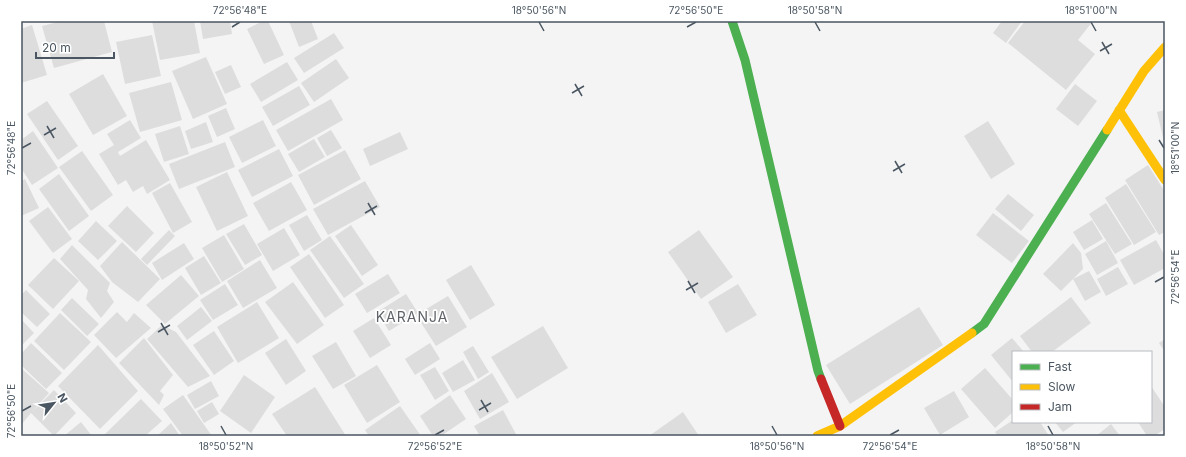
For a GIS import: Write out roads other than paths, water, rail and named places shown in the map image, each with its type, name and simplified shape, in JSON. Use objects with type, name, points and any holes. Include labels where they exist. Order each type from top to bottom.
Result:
[{"type":"main road","points":[[732,21],[744,60],[818,372],[840,426]]},
{"type":"main road","points":[[817,436],[840,426],[984,324],[1144,71],[1165,47]]},
{"type":"main road","points":[[1119,110],[1165,180]]},
{"type":"district","name":"KARANJA","points":[[412,316]]}]
